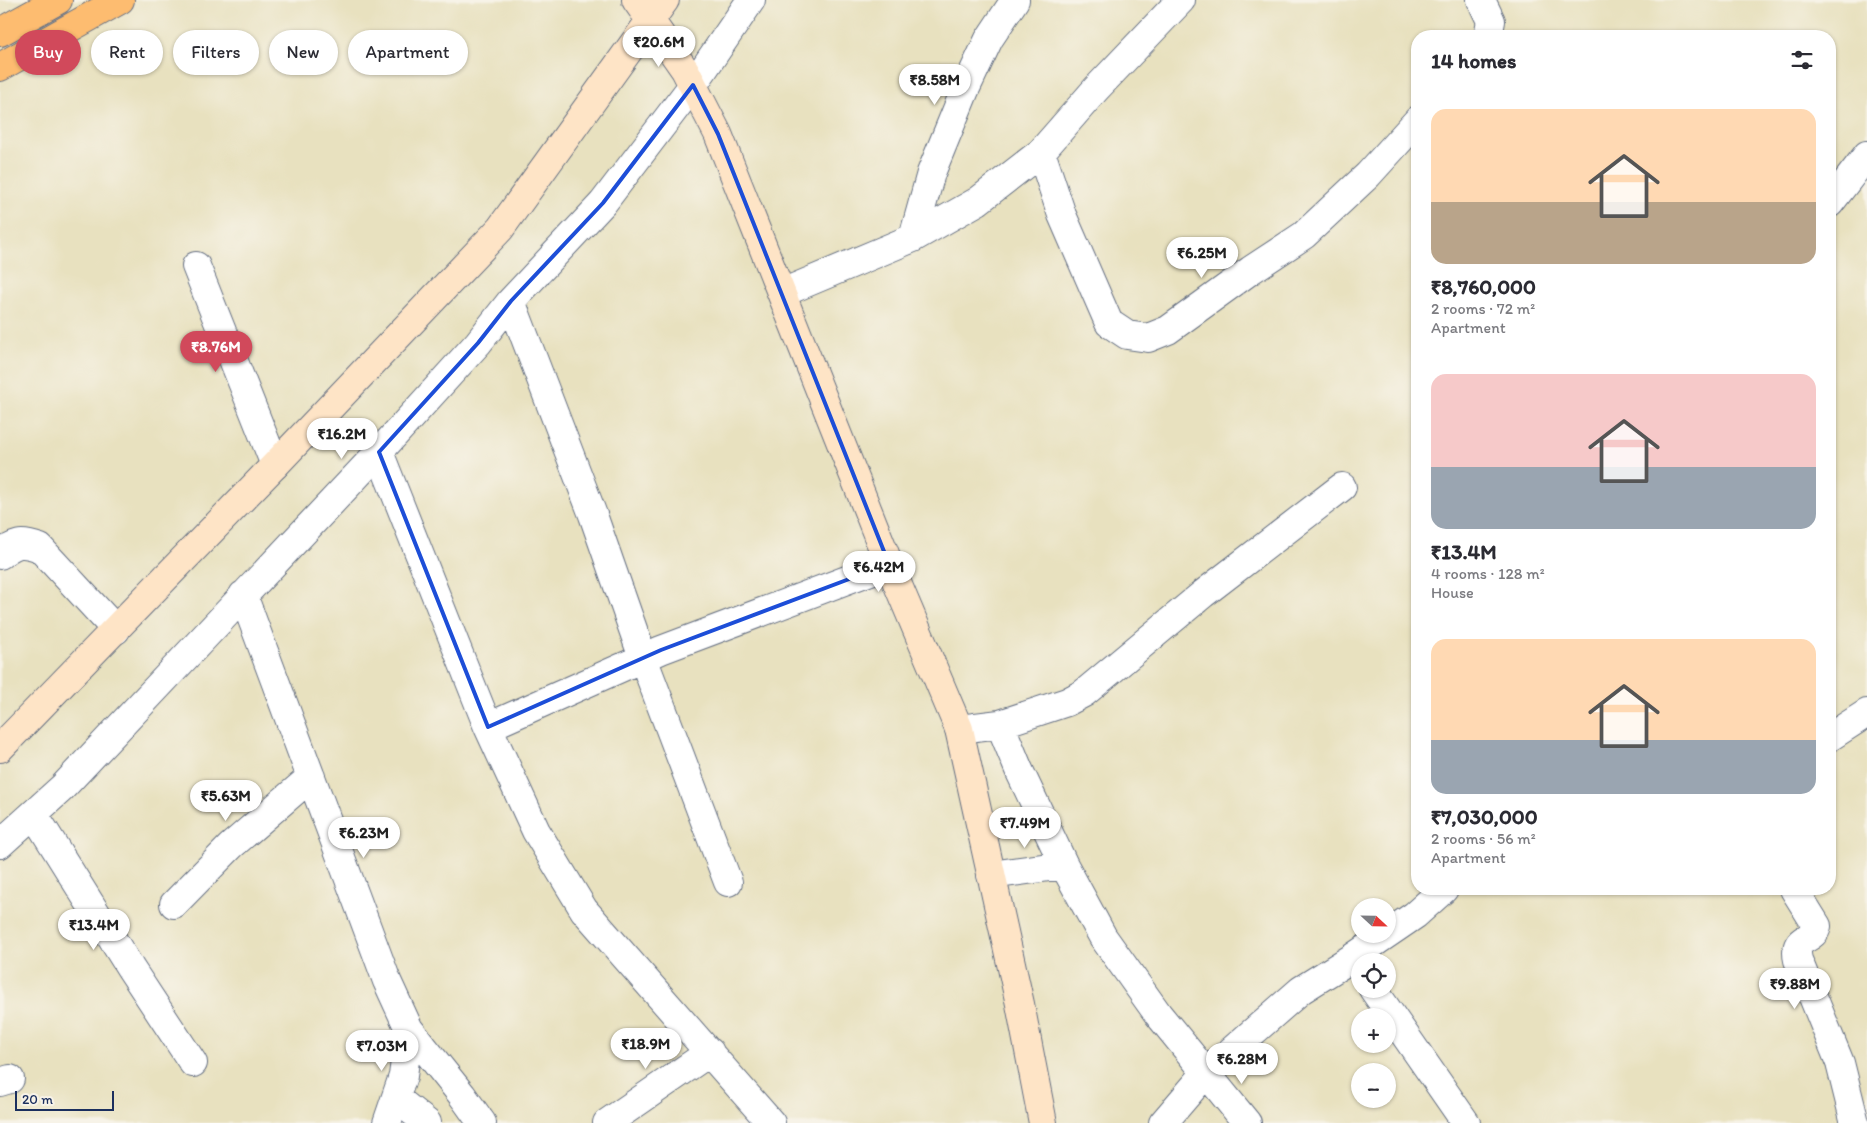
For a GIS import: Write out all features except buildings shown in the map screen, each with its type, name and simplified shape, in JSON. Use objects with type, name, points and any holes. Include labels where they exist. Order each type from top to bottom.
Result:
[{"type":"main road","points":[[0,32],[58,0]]},
{"type":"main road","points":[[0,67],[120,0]]},
{"type":"street","points":[[0,844],[62,788],[379,452],[478,343],[510,301],[604,203],[689,77],[751,0]]},
{"type":"street","points":[[913,238],[931,173],[965,90],[989,39],[1015,0]]},
{"type":"street","points":[[782,293],[913,238],[978,201],[1041,152],[1096,89],[1181,0]]},
{"type":"street","points":[[1481,0],[1491,21],[1489,30]]},
{"type":"street","points":[[650,7],[667,43],[689,77],[718,134],[890,564],[959,729],[1020,1004],[1043,1123]]},
{"type":"street","points":[[0,748],[275,465],[500,229],[650,7]]},
{"type":"street","points":[[1041,152],[1062,215],[1109,323],[1127,335],[1148,338],[1168,330],[1251,270],[1304,235],[1368,175],[1411,128]]},
{"type":"street","points":[[1836,195],[1867,155]]},
{"type":"street","points":[[196,266],[275,465]]},
{"type":"street","points":[[510,301],[593,515],[643,658],[728,882]]},
{"type":"street","points":[[379,452],[488,727],[536,831],[584,910],[771,1123]]},
{"type":"street","points":[[959,729],[1000,724],[1067,702],[1084,693],[1203,594],[1342,487]]},
{"type":"street","points":[[0,555],[14,545],[26,543],[40,548],[116,630]]},
{"type":"street","points":[[488,727],[643,658],[890,564]]},
{"type":"street","points":[[243,595],[387,981],[409,1029],[482,1123]]},
{"type":"street","points":[[1836,734],[1867,713]]},
{"type":"street","points":[[1000,724],[1019,770],[1064,865],[1103,937],[1158,1014],[1205,1074],[1247,1123]]},
{"type":"street","points":[[174,904],[231,846],[311,777]]},
{"type":"street","points":[[34,814],[131,969],[193,1063]]},
{"type":"street","points":[[992,875],[1064,865]]},
{"type":"street","points":[[1369,953],[1437,895]]},
{"type":"street","points":[[1798,895],[1817,926],[1814,932],[1799,943],[1796,952],[1840,1064],[1854,1123]]},
{"type":"street","points":[[1163,1123],[1205,1074],[1301,990],[1351,966]]},
{"type":"street","points":[[1379,998],[1466,1123]]},
{"type":"street","points":[[409,1029],[404,1076],[392,1111],[427,1123]]},
{"type":"street","points":[[607,1123],[710,1052]]},
{"type":"highlighted area","points":[[693,85],[718,134],[889,564],[661,650],[488,727],[379,452],[478,343],[511,301],[603,203]]}]
